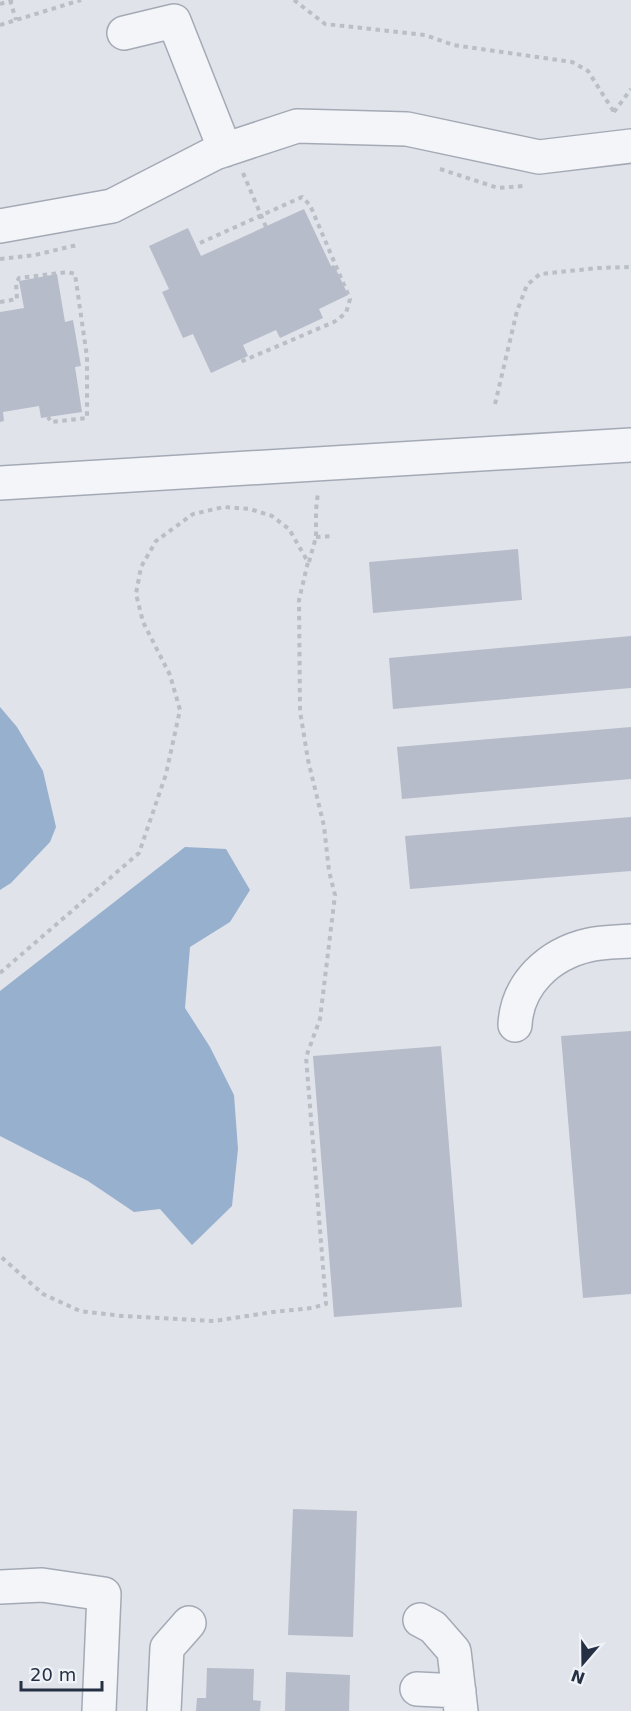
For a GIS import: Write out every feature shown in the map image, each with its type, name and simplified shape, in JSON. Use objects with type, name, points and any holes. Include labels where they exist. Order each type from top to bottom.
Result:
[{"type":"street","points":[[124,33],[174,21],[238,164]]},
{"type":"street","points":[[238,164],[297,126],[407,129],[539,157],[631,146]]},
{"type":"street","points":[[0,226],[112,206],[215,153],[238,164]]},
{"type":"street","points":[[0,483],[631,445]]},
{"type":"street","points":[[515,1025],[516,1009],[525,987],[550,960],[588,945],[631,941]]},
{"type":"street","points":[[0,1587],[42,1585],[104,1594],[99,1711]]},
{"type":"street","points":[[417,1689],[460,1701],[454,1651],[433,1627],[420,1620]]},
{"type":"street","points":[[164,1711],[167,1648],[189,1623]]},
{"type":"path","points":[[0,4],[11,0],[16,20]]},
{"type":"path","points":[[0,25],[81,0]]},
{"type":"path","points":[[294,0],[325,24],[425,35],[453,45],[572,62],[588,70],[614,112]]},
{"type":"path","points":[[238,164],[266,227]]},
{"type":"path","points":[[433,167],[498,188],[527,186]]},
{"type":"path","points":[[200,243],[302,197],[310,206],[350,299],[345,313],[334,322],[238,363]]},
{"type":"path","points":[[0,259],[36,255],[87,243]]},
{"type":"path","points":[[495,404],[517,311],[527,285],[540,274],[631,267]]},
{"type":"path","points":[[0,302],[17,299],[16,283],[19,278],[68,272],[75,274],[87,357],[87,418],[51,422],[48,417]]},
{"type":"path","points":[[0,1256],[43,1294],[80,1311],[122,1316],[214,1321],[327,1304],[306,1057],[320,1019],[335,895],[329,871],[324,826],[300,711],[299,600],[316,537],[319,491]]},
{"type":"path","points":[[0,973],[139,853],[145,837],[166,774],[180,710],[170,675],[143,622],[136,594],[141,567],[156,541],[193,514],[224,507],[250,509],[272,516],[289,529],[308,562]]},
{"type":"path","points":[[316,537],[334,536]]},
{"type":"water","points":[[0,707],[17,727],[43,771],[56,827],[50,842],[11,883],[0,890]]},
{"type":"water","points":[[185,847],[226,849],[250,890],[230,922],[190,947],[185,1008],[210,1047],[234,1095],[238,1149],[232,1206],[192,1245],[160,1209],[134,1212],[88,1181],[0,1136],[0,991]]},
{"type":"building","points":[[304,209],[331,266],[334,265],[348,295],[319,309],[323,318],[280,338],[276,330],[243,345],[248,356],[211,373],[193,334],[183,338],[162,292],[169,289],[149,246],[188,228],[201,256]]},
{"type":"building","points":[[57,274],[65,322],[73,320],[81,366],[75,367],[82,412],[41,418],[39,406],[3,412],[4,421],[0,422],[0,312],[24,308],[19,281]]},
{"type":"building","points":[[518,549],[522,600],[373,613],[369,562]]},
{"type":"building","points":[[631,636],[631,688],[393,709],[389,658]]},
{"type":"building","points":[[631,727],[631,779],[402,799],[397,747]]},
{"type":"building","points":[[631,817],[631,871],[410,889],[405,836]]},
{"type":"building","points":[[631,1031],[631,1294],[583,1298],[561,1036]]},
{"type":"building","points":[[441,1046],[462,1307],[334,1317],[313,1056]]},
{"type":"building","points":[[293,1509],[357,1511],[353,1637],[288,1635]]},
{"type":"building","points":[[207,1668],[254,1669],[253,1700],[261,1701],[260,1711],[196,1711],[197,1698],[206,1698]]},
{"type":"building","points":[[286,1672],[350,1675],[349,1711],[285,1711]]}]
